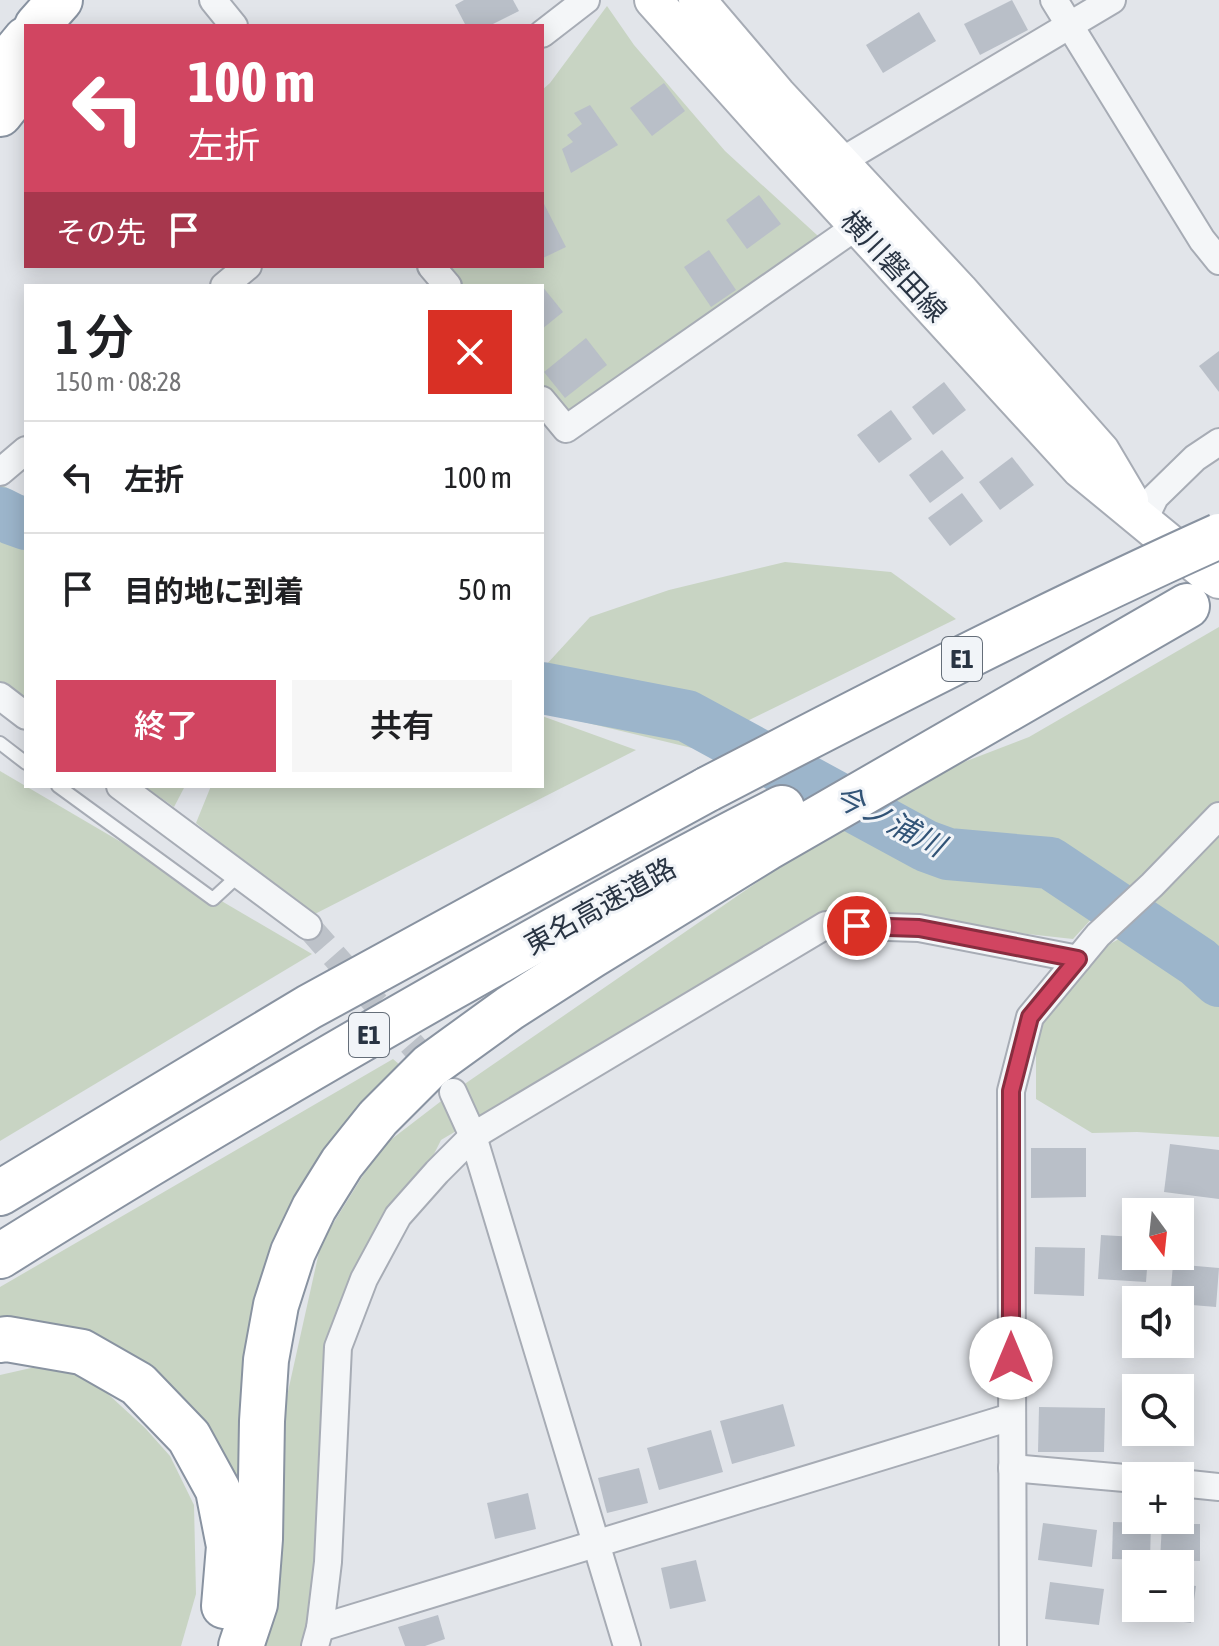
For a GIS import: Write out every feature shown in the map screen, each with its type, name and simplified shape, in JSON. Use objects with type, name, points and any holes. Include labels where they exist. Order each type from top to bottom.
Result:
[{"type":"highway","points":[[39,24],[60,0]]},
{"type":"highway","points":[[75,24],[96,0]]},
{"type":"highway","points":[[0,70],[24,41]]},
{"type":"highway","points":[[0,114],[24,84]]},
{"type":"highway","name":"東名高速道路","points":[[0,1193],[309,1007],[708,789],[877,701],[1219,536]]},
{"type":"highway","points":[[241,1646],[255,1604],[266,1360],[276,1305],[293,1252],[314,1208],[342,1163],[378,1118],[430,1066],[756,838],[1208,593]]},
{"type":"highway","name":"東名高速道路","points":[[0,1256],[125,1177],[569,921],[756,838]]},
{"type":"highway","points":[[0,1175],[94,1137]]},
{"type":"highway","points":[[0,1340],[82,1352],[138,1384],[189,1437],[218,1490],[229,1546],[226,1601],[211,1646]]},
{"type":"main road","name":"横川磐田線","points":[[653,0],[1080,469],[1205,572],[1208,593]]},
{"type":"main road","name":"横川磐田線","points":[[697,0],[777,94],[959,290],[1101,451],[1143,522]]},
{"type":"street","points":[[213,0],[232,24]]},
{"type":"street","points":[[544,32],[586,0]]},
{"type":"street","points":[[1054,0],[1202,240],[1219,261]]},
{"type":"street","points":[[840,162],[1112,0]]},
{"type":"street","points":[[544,402],[566,429],[857,226]]},
{"type":"street","points":[[226,284],[246,268]]},
{"type":"street","points":[[433,268],[446,284]]},
{"type":"street","points":[[1143,522],[1155,497],[1195,458],[1219,442]]},
{"type":"street","points":[[2,470],[24,452]]},
{"type":"street","points":[[0,696],[24,714]]},
{"type":"street","points":[[123,788],[308,926]]},
{"type":"street","points":[[1013,1646],[1011,1091],[1030,1017],[1098,935],[1219,816]]},
{"type":"street","points":[[1011,1417],[596,1544],[318,1637],[328,1562],[338,1347],[364,1279],[398,1216],[473,1136],[826,925],[919,928],[1078,959]]},
{"type":"street","points":[[453,1092],[473,1136],[627,1646]]},
{"type":"street","points":[[1012,1468],[1122,1478]]},
{"type":"street","points":[[1194,1484],[1219,1487]]},
{"type":"lane","points":[[0,743],[24,761]]},
{"type":"lane","points":[[61,788],[213,899],[239,875]]},
{"type":"green space","points":[[607,6],[634,45],[725,151],[829,246],[566,429],[544,402],[544,284],[446,284],[433,268],[544,268],[544,88]]},
{"type":"green space","points":[[0,484],[24,497],[24,700],[0,682]]},
{"type":"green space","points":[[785,562],[891,572],[956,619],[692,748],[544,712],[544,672],[708,713],[545,666],[590,617],[669,590]]},
{"type":"green space","points":[[1219,627],[1219,1137],[1137,1132],[1092,1133],[1036,1099],[1036,1022],[1101,949],[1142,926],[1107,902],[1073,939],[824,912],[441,1140],[338,1347],[313,1646],[263,1646],[283,1414],[321,1243],[380,1148],[453,1092],[791,859],[925,777],[1029,737]]},
{"type":"green space","points":[[544,717],[636,750],[309,917],[196,823],[210,788],[544,788]]},
{"type":"green space","points":[[0,771],[24,788],[29,788],[312,954],[0,1141]]},
{"type":"green space","points":[[147,788],[184,788],[174,807]]},
{"type":"green space","points":[[393,1059],[400,1065],[309,1175],[239,1491],[189,1411],[0,1330],[0,1287]]},
{"type":"green space","points":[[53,1363],[96,1383],[145,1428],[170,1456],[194,1505],[196,1594],[181,1646],[0,1646],[0,1375]]},
{"type":"building","points":[[464,0],[513,0],[519,11],[493,24],[465,24],[455,5]]},
{"type":"building","points":[[1012,0],[1028,30],[980,55],[964,24]]},
{"type":"building","points":[[919,12],[936,41],[883,73],[866,45]]},
{"type":"building","points":[[664,83],[685,111],[652,136],[630,108]]},
{"type":"building","points":[[590,105],[618,145],[571,173],[562,149],[573,142],[567,135],[582,124],[574,113]]},
{"type":"building","points":[[759,195],[781,224],[747,249],[726,220]]},
{"type":"building","points":[[544,204],[566,247],[544,258]]},
{"type":"building","points":[[709,250],[736,290],[711,307],[684,267]]},
{"type":"building","points":[[544,288],[563,312],[544,327]]},
{"type":"building","points":[[586,338],[607,365],[565,398],[544,372]]},
{"type":"building","points":[[1219,351],[1219,392],[1199,366]]},
{"type":"building","points":[[944,382],[966,410],[933,435],[912,407]]},
{"type":"building","points":[[891,410],[912,439],[879,463],[857,435]]},
{"type":"building","points":[[942,450],[964,478],[930,503],[909,475]]},
{"type":"building","points":[[1012,457],[1034,485],[1000,510],[979,482]]},
{"type":"building","points":[[962,493],[983,521],[950,546],[928,518]]},
{"type":"building","points":[[1170,1144],[1219,1150],[1219,1199],[1164,1192]]},
{"type":"building","points":[[1031,1148],[1086,1148],[1086,1197],[1031,1198]]},
{"type":"building","points":[[1101,1235],[1122,1236],[1122,1270],[1147,1270],[1146,1282],[1098,1279]]},
{"type":"building","points":[[1035,1247],[1085,1248],[1084,1296],[1034,1294]]},
{"type":"building","points":[[1194,1266],[1219,1268],[1216,1307],[1194,1305],[1194,1286],[1171,1286],[1172,1270],[1194,1270]]},
{"type":"building","points":[[783,1404],[795,1446],[732,1464],[720,1421]]},
{"type":"building","points":[[1039,1407],[1105,1408],[1104,1452],[1038,1452]]},
{"type":"building","points":[[711,1430],[723,1472],[659,1490],[647,1448]]},
{"type":"building","points":[[639,1468],[648,1503],[607,1513],[598,1478]]},
{"type":"building","points":[[528,1493],[536,1529],[495,1539],[487,1503]]},
{"type":"building","points":[[1113,1522],[1122,1522],[1122,1534],[1151,1534],[1150,1550],[1122,1550],[1122,1559],[1112,1559]]},
{"type":"building","points":[[1043,1523],[1097,1530],[1092,1567],[1038,1560]]},
{"type":"building","points":[[1194,1524],[1200,1524],[1200,1561],[1194,1561],[1194,1550],[1161,1550],[1161,1534],[1194,1534]]},
{"type":"building","points":[[696,1560],[706,1601],[670,1609],[661,1568]]},
{"type":"building","points":[[1050,1582],[1104,1589],[1099,1625],[1045,1619]]},
{"type":"building","points":[[438,1615],[445,1639],[425,1646],[405,1646],[398,1627]]},
{"type":"waterway","name":"今ノ浦川","points":[[0,513],[24,523]]},
{"type":"waterway","name":"今ノ浦川","points":[[544,688],[687,716],[926,846],[948,854],[1050,863],[1198,962],[1219,981]]},
{"type":"tunnel","points":[[308,926],[438,1074]]},
{"type":"route","points":[[857,926],[919,928],[1078,959],[1030,1017],[1011,1091],[1011,1358]]}]
